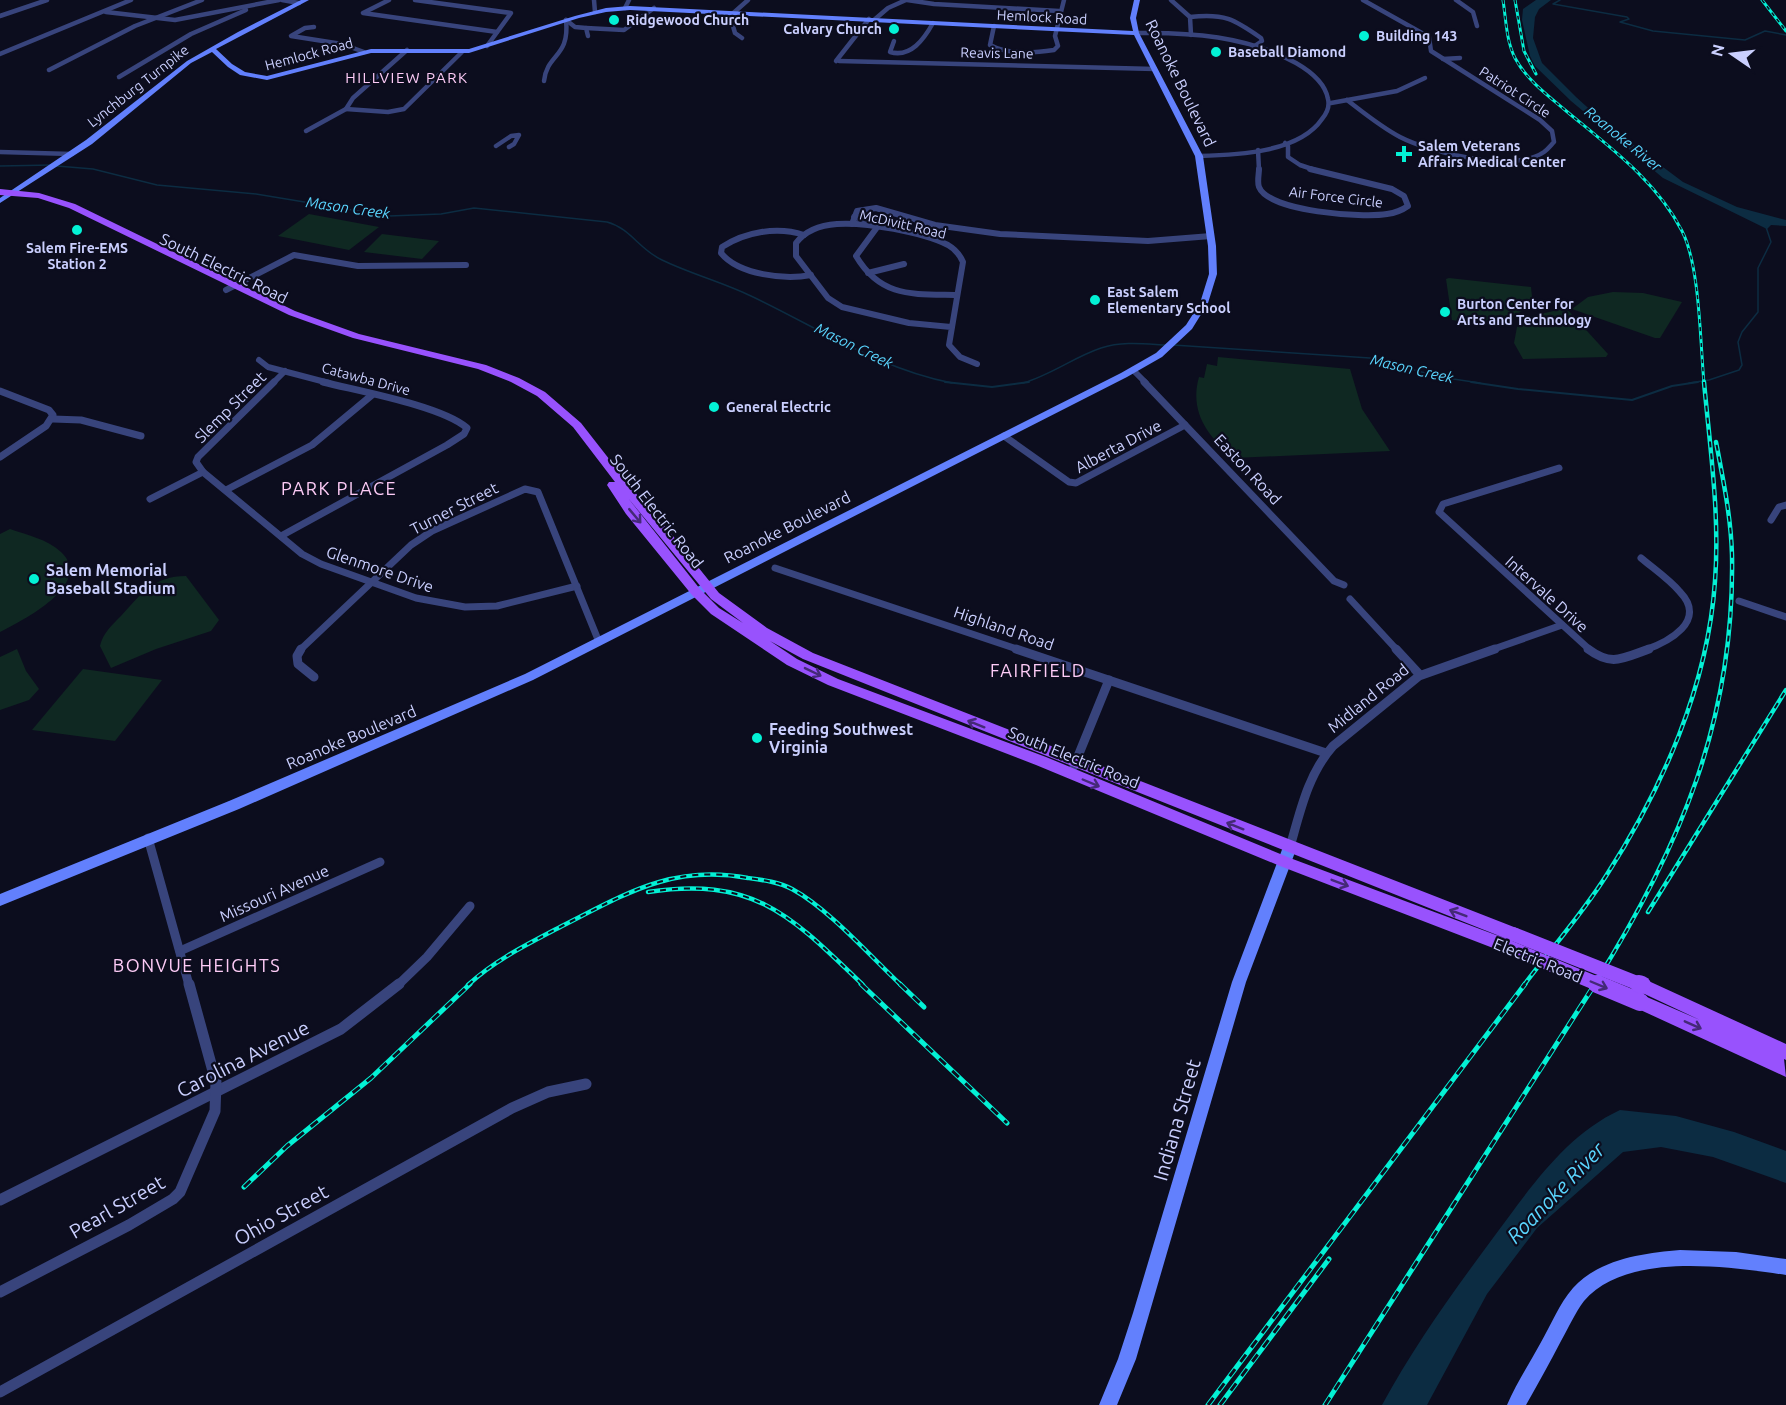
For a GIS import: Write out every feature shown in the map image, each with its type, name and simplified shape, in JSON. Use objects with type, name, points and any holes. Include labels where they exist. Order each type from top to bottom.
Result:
[{"type":"main road","name":"South Electric Road","points":[[4,196],[36,200],[63,209],[230,288],[278,315],[323,332],[477,372],[510,387],[535,400],[557,417],[579,440],[630,511],[730,623],[792,662],[833,682],[1073,769],[1287,855]]},
{"type":"main road","name":"Electric Road","points":[[1287,855],[1510,940],[1786,1052]]},
{"type":"main road","name":"Electric Road","points":[[1641,994],[1786,1069]]},
{"type":"street","points":[[0,16],[47,0]]},
{"type":"street","points":[[0,54],[131,0]]},
{"type":"street","points":[[49,70],[155,18],[202,0]]},
{"type":"street","points":[[106,12],[180,19],[280,0],[303,1]]},
{"type":"street","points":[[389,0],[365,11],[364,14],[497,32]]},
{"type":"street","points":[[414,0],[511,13],[487,46]]},
{"type":"street","points":[[457,5],[465,0]]},
{"type":"street","points":[[594,0],[596,12]]},
{"type":"street","points":[[625,8],[629,0]]},
{"type":"street","points":[[742,38],[735,33],[730,15],[748,0]]},
{"type":"street","points":[[872,20],[888,8],[906,0],[934,4],[1059,11]]},
{"type":"street","points":[[994,26],[991,46],[1007,51],[1054,50],[1058,46],[1054,40],[1059,11],[1064,0]]},
{"type":"street","name":"Roanoke Boulevard","points":[[0,900],[148,838],[183,826],[486,697],[1004,436],[1132,370],[1169,347],[1180,337],[1200,310],[1211,285],[1213,259],[1211,236],[1199,156],[1136,33],[1133,18],[1137,0]]},
{"type":"street","points":[[1171,0],[1190,17],[1191,35]]},
{"type":"street","name":"Patriot Circle","points":[[1347,100],[1385,128],[1408,141],[1450,154],[1483,159],[1510,159],[1536,155],[1552,145],[1554,135],[1545,124],[1431,51],[1429,37],[1363,0]]},
{"type":"street","points":[[1456,0],[1473,12],[1477,26]]},
{"type":"street","name":"Lynchburg Turnpike","points":[[4,196],[69,156],[178,70],[212,48],[303,1]]},
{"type":"street","points":[[119,77],[182,40],[221,19],[250,8],[253,4]]},
{"type":"street","name":"Hemlock Road","points":[[212,48],[233,70],[248,77],[262,78],[293,73],[364,52],[406,50],[462,52],[566,20],[596,12],[625,8],[1136,33]]},
{"type":"street","points":[[566,20],[575,27],[624,30],[654,8]]},
{"type":"street","points":[[1190,17],[1216,14],[1231,17],[1262,38],[1262,41],[1253,47]]},
{"type":"street","points":[[544,81],[544,75],[561,53],[568,35],[566,20]]},
{"type":"street","name":"Reavis Lane","points":[[872,20],[838,56],[838,61],[1155,69]]},
{"type":"street","points":[[894,41],[891,53],[906,53],[922,39],[933,23]]},
{"type":"street","points":[[314,27],[305,28],[291,36],[342,44],[364,52]]},
{"type":"street","points":[[586,28],[588,36]]},
{"type":"street","points":[[1136,33],[1191,35],[1253,47],[1290,61],[1316,77],[1331,103]]},
{"type":"street","points":[[306,131],[346,109],[353,98],[406,50]]},
{"type":"street","points":[[346,109],[388,112],[404,109],[462,52]]},
{"type":"street","points":[[1443,59],[1460,56],[1460,69]]},
{"type":"street","points":[[1199,156],[1258,150],[1300,138],[1318,125],[1331,103],[1397,91],[1425,78]]},
{"type":"street","points":[[496,146],[511,136],[519,135],[514,144],[509,147]]},
{"type":"street","name":"Air Force Circle","points":[[1258,150],[1260,153],[1258,186],[1264,194],[1280,202],[1301,207],[1379,216],[1400,213],[1408,206],[1407,199],[1403,195],[1385,185],[1317,173],[1301,167],[1288,157],[1288,146],[1285,143]]},
{"type":"street","points":[[0,152],[69,156]]},
{"type":"street","name":"McDivitt Road","points":[[854,217],[860,210],[872,208],[935,225],[991,233],[1148,241],[1211,236]]},
{"type":"street","points":[[852,224],[854,217],[878,222],[856,256],[879,285],[888,290],[957,295]]},
{"type":"street","name":"McDivitt Road","points":[[804,235],[829,225],[852,224],[939,242],[955,250],[963,262],[951,327]]},
{"type":"street","points":[[811,275],[791,279],[774,278],[726,259],[721,253],[722,247],[729,242],[774,230],[789,230],[804,235],[796,243],[795,252],[828,298],[849,310],[909,323],[951,327],[948,340],[951,349],[960,357],[977,364]]},
{"type":"street","points":[[230,288],[299,254],[357,266],[466,265]]},
{"type":"street","points":[[868,273],[904,264]]},
{"type":"street","name":"Catawba Drive","points":[[259,360],[268,367],[440,413],[466,426]]},
{"type":"street","name":"Easton Road","points":[[1132,370],[1328,575],[1334,581],[1344,585]]},
{"type":"street","name":"Slemp Street","points":[[203,472],[196,465],[198,457],[285,371]]},
{"type":"street","points":[[0,391],[49,410],[53,419]]},
{"type":"street","points":[[226,490],[312,445],[372,394]]},
{"type":"street","points":[[0,457],[53,419],[81,420],[141,436]]},
{"type":"street","name":"Alberta Drive","points":[[1004,436],[1069,482],[1076,483],[1185,425]]},
{"type":"street","points":[[281,536],[447,445],[464,434],[467,430],[466,426]]},
{"type":"street","name":"Intervale Drive","points":[[1559,468],[1443,504],[1439,509],[1442,517],[1596,655],[1612,661],[1620,660],[1678,636],[1689,614],[1682,593],[1641,558]]},
{"type":"street","points":[[150,499],[203,472]]},
{"type":"street","name":"Glenmore Drive","points":[[203,472],[312,560],[431,602],[482,608],[512,603],[577,586]]},
{"type":"street","name":"Turner Street","points":[[314,677],[298,664],[299,651],[371,581],[421,537],[521,490],[535,490],[543,503],[577,586]]},
{"type":"street","points":[[1771,520],[1779,507],[1786,505]]},
{"type":"street","name":"Highland Road","points":[[775,568],[1326,753]]},
{"type":"street","points":[[577,586],[599,642]]},
{"type":"street","points":[[1350,599],[1420,675]]},
{"type":"street","points":[[1739,601],[1786,617]]},
{"type":"street","name":"Midland Road","points":[[1287,855],[1303,805],[1326,753],[1420,675],[1562,625]]},
{"type":"street","points":[[1073,769],[1109,680]]},
{"type":"street","name":"Pearl Street","points":[[0,1292],[129,1225],[173,1199],[184,1186],[215,1111],[217,1092],[148,838]]},
{"type":"street","name":"Indiana Street","points":[[1108,1405],[1127,1359],[1142,1313],[1239,982],[1287,855]]},
{"type":"street","name":"Missouri Avenue","points":[[180,951],[380,862]]},
{"type":"street","name":"Carolina Avenue","points":[[0,1200],[356,1020],[398,984],[450,931],[470,906]]},
{"type":"street","name":"Ohio Street","points":[[0,1392],[512,1108],[548,1092],[586,1084]]},
{"type":"street","points":[[1516,1405],[1574,1302],[1595,1280],[1610,1272],[1627,1266],[1665,1260],[1699,1258],[1749,1261],[1786,1267]]},
{"type":"green space","points":[[309,214],[379,227],[349,250],[278,236]]},
{"type":"green space","points":[[382,234],[439,241],[422,259],[364,252]]},
{"type":"green space","points":[[1446,279],[1531,287],[1532,297],[1518,313],[1508,318],[1485,322],[1452,320]]},
{"type":"green space","points":[[1613,292],[1643,293],[1682,302],[1660,338],[1572,309],[1588,297]]},
{"type":"green space","points":[[1567,309],[1608,354],[1606,357],[1523,359],[1514,343],[1517,327],[1532,316]]},
{"type":"green space","points":[[1218,357],[1350,369],[1362,409],[1390,451],[1234,458],[1216,441],[1203,423],[1197,401],[1199,377],[1204,378],[1207,364],[1217,366]]},
{"type":"green space","name":"Salem Memorial Baseball Stadium","points":[[10,529],[37,538],[61,552],[69,564],[69,576],[51,600],[0,632],[0,534]]},
{"type":"green space","points":[[186,576],[219,620],[211,631],[156,649],[111,668],[100,646],[108,630],[149,588],[165,579]]},
{"type":"green space","points":[[17,649],[26,671],[39,689],[29,700],[0,710],[0,657]]},
{"type":"green space","points":[[83,669],[162,680],[115,741],[32,730]]},
{"type":"water","name":"Roanoke River","points":[[1536,0],[1551,0],[1539,9],[1535,17],[1533,38],[1542,63],[1576,97],[1607,125],[1683,182],[1737,207],[1786,220],[1786,226],[1771,225],[1767,229],[1663,178],[1571,101],[1535,66],[1530,56],[1522,20],[1523,9]]},
{"type":"water","name":"Roanoke River","points":[[1620,1110],[1676,1116],[1734,1132],[1786,1151],[1786,1183],[1713,1157],[1661,1147],[1623,1152],[1537,1228],[1487,1294],[1427,1405],[1382,1405],[1434,1320],[1534,1183],[1582,1134]]},
{"type":"waterway","points":[[1560,0],[1553,4],[1627,17],[1629,19],[1620,22],[1653,31],[1745,40],[1765,31],[1786,35]]},
{"type":"waterway","name":"Mason Creek","points":[[0,166],[52,165]]},
{"type":"waterway","name":"Mason Creek","points":[[57,166],[93,169],[157,185],[256,194],[389,216],[441,214],[474,208],[607,222],[622,229],[647,251],[662,260],[751,296],[849,346],[899,368],[950,383]]},
{"type":"waterway","name":"Mason Creek","points":[[1689,383],[1709,380],[1739,370],[1742,365],[1738,342],[1742,332],[1758,312],[1758,268],[1771,242],[1766,227]]},
{"type":"waterway","name":"Mason Creek","points":[[1024,383],[1101,348],[1118,344],[1167,345]]},
{"type":"waterway","name":"Mason Creek","points":[[1173,345],[1370,358],[1440,377],[1480,383]]},
{"type":"waterway","name":"Mason Creek","points":[[945,382],[950,383]]},
{"type":"waterway","name":"Mason Creek","points":[[1024,383],[1029,382]]},
{"type":"waterway","name":"Mason Creek","points":[[1471,382],[1632,400],[1672,386],[1698,382]]},
{"type":"waterway","name":"Mason Creek","points":[[950,383],[992,387],[1024,383]]},
{"type":"railway","points":[[1503,0],[1510,44],[1515,58],[1525,73],[1645,180],[1659,196],[1682,231],[1688,246],[1696,283],[1704,383]]},
{"type":"railway","points":[[1515,0],[1524,51],[1536,74]]},
{"type":"railway","points":[[1762,0],[1786,31]]},
{"type":"railway","points":[[1524,985],[1587,904],[1626,843],[1663,772],[1692,698],[1711,620],[1716,556],[1714,481],[1704,382]]},
{"type":"railway","points":[[1594,985],[1625,934],[1676,832],[1696,780],[1712,727],[1724,672],[1730,615],[1732,555],[1728,512],[1716,442]]},
{"type":"railway","points":[[1648,912],[1786,690]]},
{"type":"railway","points":[[468,985],[490,967],[514,952],[630,892],[674,878],[697,875],[754,879],[792,889],[835,921],[901,985]]},
{"type":"railway","points":[[648,892],[685,889],[717,890],[744,896],[792,921],[863,985]]},
{"type":"railway","points":[[244,1187],[287,1146],[371,1078],[470,984]]},
{"type":"railway","points":[[861,984],[1007,1123]]},
{"type":"railway","points":[[900,984],[924,1007]]},
{"type":"railway","points":[[1208,1405],[1525,984]]},
{"type":"railway","points":[[1325,1405],[1595,984]]},
{"type":"railway","points":[[1220,1405],[1329,1259]]},
{"type":"place","name":"Ridgewood Church","points":[[614,20]]},
{"type":"place","name":"Calvary Church","points":[[894,29]]},
{"type":"place","name":"Building 143","points":[[1364,36]]},
{"type":"place","name":"Baseball Diamond","points":[[1216,52]]},
{"type":"place","name":"Salem Veterans Affairs Medical Center","points":[[1404,154]]},
{"type":"place","name":"Salem Fire-EMS Station 2","points":[[77,230]]},
{"type":"place","name":"East Salem Elementary School","points":[[1095,300]]},
{"type":"place","name":"Burton Center for Arts and Technology","points":[[1445,312]]},
{"type":"place","name":"General Electric","points":[[714,407]]},
{"type":"place","name":"Salem Memorial Baseball Stadium","points":[[34,579]]},
{"type":"place","name":"Feeding Southwest Virginia","points":[[757,738]]},
{"type":"district","name":"HILLVIEW PARK","points":[[407,78]]},
{"type":"district","name":"PARK PLACE","points":[[339,489]]},
{"type":"district","name":"FAIRFIELD","points":[[1038,671]]},
{"type":"district","name":"BONVUE HEIGHTS","points":[[197,966]]}]
